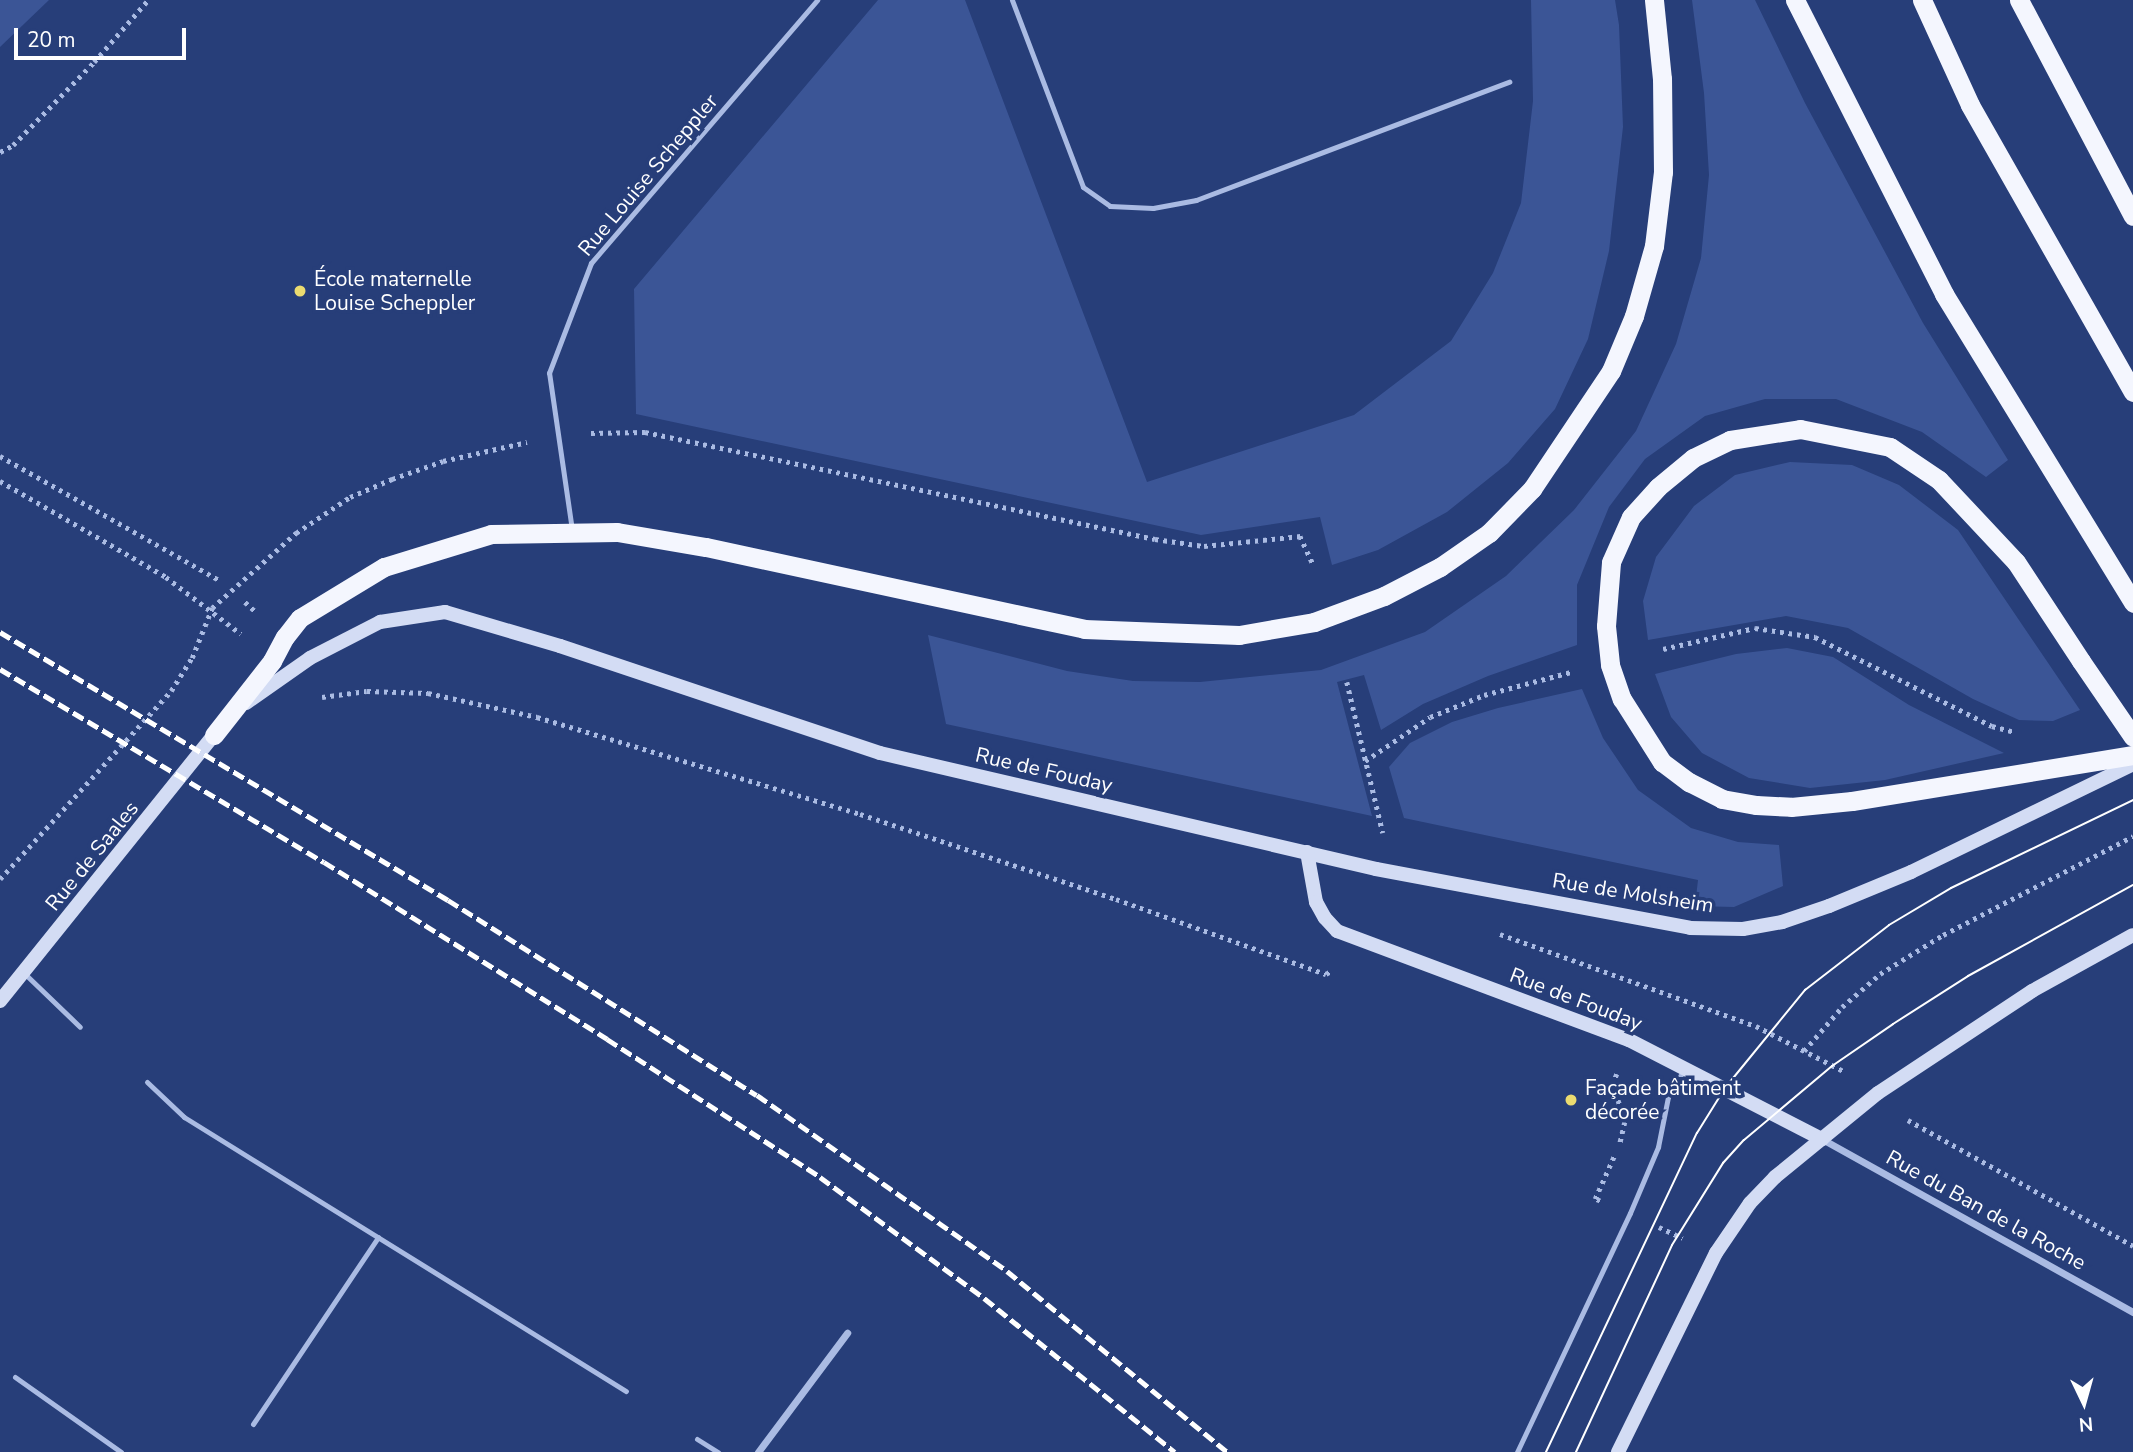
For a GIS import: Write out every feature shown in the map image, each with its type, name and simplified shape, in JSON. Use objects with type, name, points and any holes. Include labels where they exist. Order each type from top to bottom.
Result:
[{"type":"highway","points":[[214,735],[272,661],[285,636],[300,618],[384,566],[491,534],[617,532],[706,547],[1084,629],[1176,635],[1239,635],[1314,622],[1384,596],[1440,567],[1489,533],[1532,489],[1611,371],[1634,316],[1654,246],[1662,184],[1662,79],[1654,0]]},
{"type":"highway","points":[[1795,0],[1944,294],[2133,603]]},
{"type":"highway","points":[[1922,0],[1970,105],[2133,392]]},
{"type":"highway","points":[[2019,0],[2133,216]]},
{"type":"highway","points":[[2133,737],[2016,562],[1940,480],[1889,447],[1800,429],[1730,440],[1693,458],[1658,487],[1631,517],[1611,562],[1606,626],[1610,665],[1622,699],[1662,762],[1689,782],[1722,799],[1791,807],[1852,801],[2133,755]]},
{"type":"main road","name":"Rue de Fouday","points":[[214,735],[252,697],[335,645],[380,622],[445,612],[560,646],[880,753],[1307,852],[1316,902],[1337,931],[1354,940],[1629,1040],[1822,1139]]},
{"type":"main road","name":"Rue de Saales","points":[[0,1001],[214,735]]},
{"type":"main road","name":"Rue de Molsheim","points":[[1307,852],[1402,874],[1690,928],[1743,929],[1782,922],[1911,872],[2133,764]]},
{"type":"main road","points":[[1618,1452],[1716,1253],[1750,1203],[1878,1093],[2032,991],[2133,934]]},
{"type":"street","name":"Rue du Ban de la Roche","points":[[1822,1139],[2133,1312]]},
{"type":"street","points":[[758,1452],[847,1333]]},
{"type":"lane","name":"Rue Louise Scheppler","points":[[573,531],[549,373],[591,263],[817,0]]},
{"type":"lane","points":[[1012,0],[1083,187],[1110,206],[1153,208],[1196,200],[1509,82]]},
{"type":"lane","points":[[24,973],[80,1027]]},
{"type":"lane","points":[[1517,1452],[1630,1213],[1658,1147],[1668,1097],[1685,1067]]},
{"type":"lane","points":[[147,1082],[184,1117],[626,1391]]},
{"type":"lane","points":[[253,1424],[378,1237]]},
{"type":"lane","points":[[15,1377],[121,1452]]},
{"type":"lane","points":[[696,1439],[718,1452]]},
{"type":"path","points":[[0,152],[13,145],[94,62],[148,0]]},
{"type":"path","points":[[0,879],[171,691],[192,658],[212,608],[296,533],[349,497],[443,461],[557,435],[645,432],[1155,539],[1204,545],[1300,536],[1313,564]]},
{"type":"path","points":[[0,456],[219,580]]},
{"type":"path","points":[[0,481],[166,577],[212,608],[247,638]]},
{"type":"path","points":[[1663,649],[1755,628],[1815,637],[1992,726],[2026,735]]},
{"type":"path","points":[[1366,761],[1430,718],[1485,695],[1572,671]]},
{"type":"path","points":[[1346,682],[1383,832]]},
{"type":"path","points":[[314,694],[324,698],[367,691],[428,693],[537,717],[860,814],[1116,899],[1326,974],[1345,963],[1354,940]]},
{"type":"path","points":[[1804,1051],[1842,1007],[1880,974],[1943,935],[2133,836]]},
{"type":"path","points":[[1492,932],[1756,1026],[1853,1077]]},
{"type":"path","points":[[1912,1123],[2133,1246]]},
{"type":"shaded area","points":[[0,0],[49,0],[0,47]]},
{"type":"shaded area","points":[[878,0],[965,0],[1147,482],[1354,415],[1451,341],[1493,273],[1521,203],[1533,101],[1531,0],[1615,0],[1619,25],[1623,127],[1609,251],[1588,339],[1555,409],[1508,463],[1447,512],[1378,550],[1332,565],[1320,517],[1201,535],[636,414],[634,289]]},
{"type":"shaded area","points":[[1692,0],[1755,0],[1805,103],[1923,323],[2008,460],[1986,477],[1922,432],[1836,399],[1765,399],[1705,416],[1645,459],[1609,507],[1577,585],[1577,645],[1488,676],[1423,704],[1381,730],[1364,675],[1337,682],[1372,816],[946,724],[928,635],[1067,671],[1133,681],[1200,682],[1321,670],[1425,632],[1506,576],[1574,510],[1636,431],[1676,344],[1701,258],[1709,175],[1704,93]]},
{"type":"shaded area","points":[[1790,462],[1852,465],[1899,485],[1958,530],[2080,710],[2053,721],[2019,720],[1973,699],[1848,628],[1786,616],[1648,640],[1643,601],[1656,557],[1694,506],[1735,475]]},
{"type":"shaded area","points":[[1787,648],[1833,657],[1909,705],[2004,753],[1885,780],[1810,788],[1749,778],[1702,753],[1671,717],[1655,674],[1736,654]]},
{"type":"shaded area","points":[[1582,689],[1603,738],[1638,790],[1691,828],[1738,842],[1779,845],[1783,886],[1734,907],[1695,906],[1698,880],[1404,818],[1389,767],[1410,743],[1452,722],[1498,708]]},
{"type":"tram line","points":[[1546,1452],[1697,1133],[1725,1088],[1805,990],[1889,925],[1951,888],[2133,800]]},
{"type":"tram line","points":[[1576,1452],[1672,1245],[1723,1163],[1744,1140],[1832,1066],[1893,1024],[1968,976],[2133,885]]},
{"type":"railway","points":[[0,632],[448,900],[757,1095],[1007,1271],[1227,1452]]},
{"type":"railway","points":[[0,669],[324,862],[607,1039],[820,1177],[984,1298],[1175,1452]]},
{"type":"place","name":"École maternelle Louise Scheppler","points":[[300,291]]},
{"type":"place","name":"Façade bâtiment décorée","points":[[1571,1100]]}]
